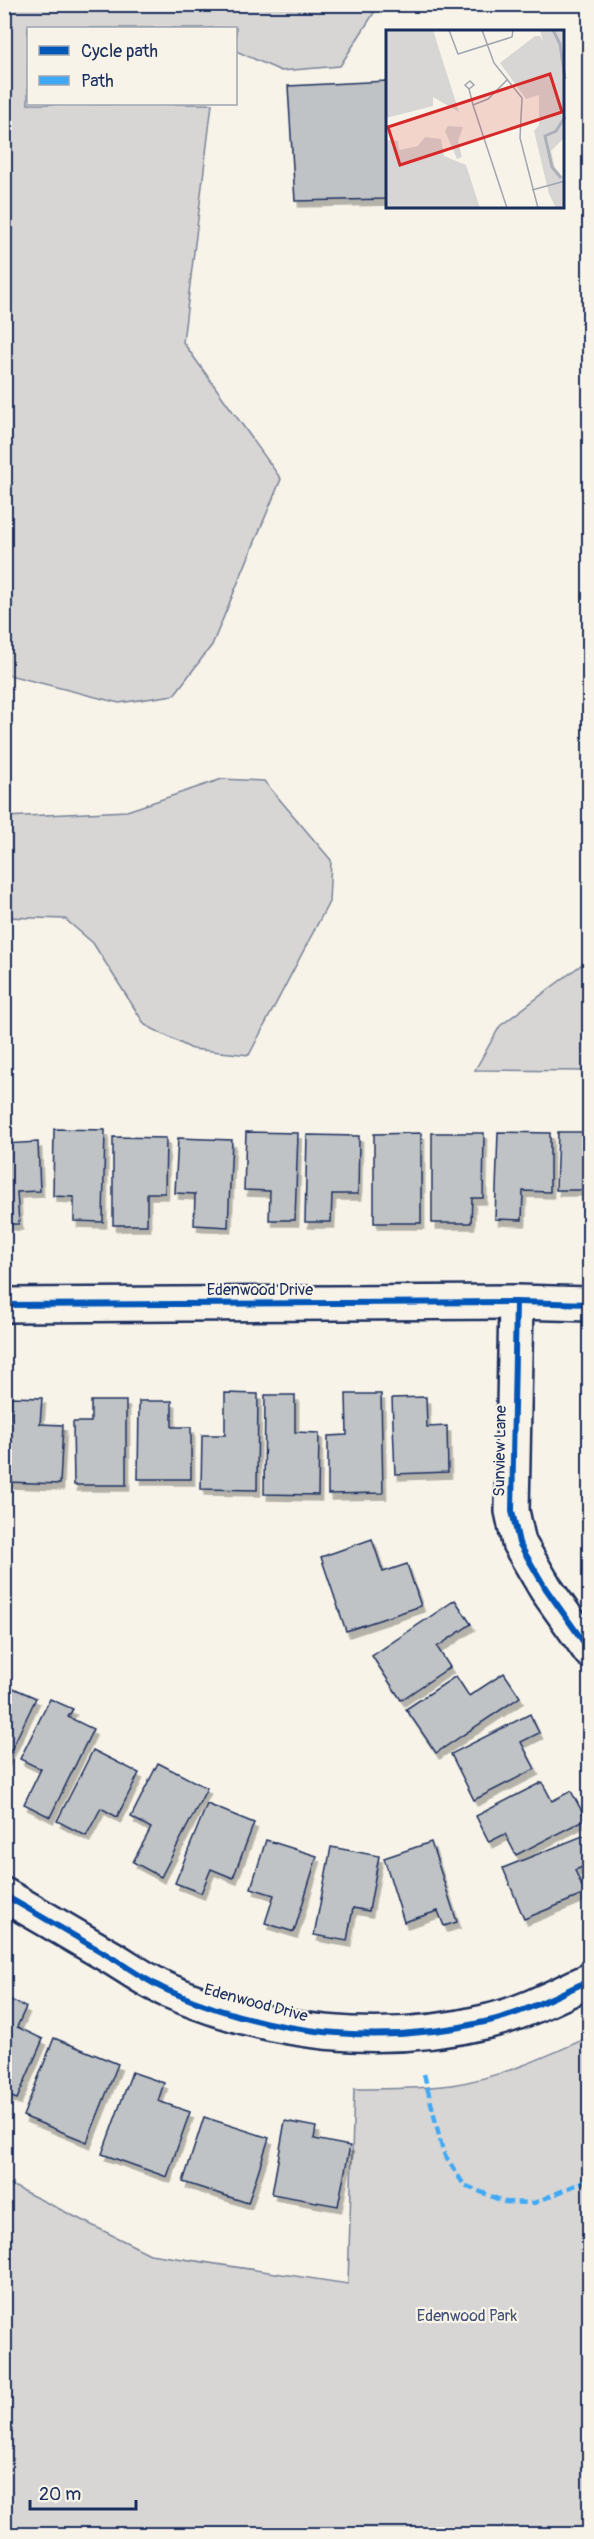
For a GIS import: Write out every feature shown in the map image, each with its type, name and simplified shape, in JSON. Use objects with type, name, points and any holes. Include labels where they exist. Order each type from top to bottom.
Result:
[{"type":"street","name":"Edenwood Drive","points":[[4,1305],[516,1302],[590,1304]]},
{"type":"street","name":"Sunview Lane","points":[[516,1302],[512,1511],[519,1543],[546,1589],[590,1651]]},
{"type":"street","name":"Edenwood Drive","points":[[4,1895],[168,1991],[241,2016],[295,2030],[379,2036],[438,2031],[491,2020],[590,1980]]},
{"type":"green space","points":[[4,5],[379,5],[340,66],[281,71],[237,51],[237,27],[27,27],[27,105],[212,105],[183,342],[281,479],[212,645],[174,695],[119,703],[5,674]]},
{"type":"green space","points":[[222,779],[264,781],[331,860],[329,902],[249,1055],[192,1049],[145,1025],[93,943],[65,919],[5,917],[5,817],[127,811]]},
{"type":"green space","points":[[589,959],[589,1071],[475,1070],[500,1026]]},
{"type":"green space","name":"Edenwood Park","points":[[589,2037],[589,2534],[5,2534],[5,2182],[150,2254],[348,2284],[354,2089],[427,2087],[469,2082],[522,2066]]},
{"type":"building","points":[[386,81],[386,199],[295,201],[288,86]]},
{"type":"building","points":[[54,1129],[105,1130],[103,1222],[74,1221],[74,1197],[53,1196]]},
{"type":"building","points":[[246,1132],[298,1133],[295,1220],[269,1220],[270,1191],[244,1190]]},
{"type":"building","points":[[498,1132],[550,1133],[550,1192],[523,1191],[522,1220],[495,1219]]},
{"type":"building","points":[[558,1132],[590,1132],[590,1219],[583,1219],[583,1190],[556,1190]]},
{"type":"building","points":[[421,1133],[421,1223],[374,1223],[374,1134]]},
{"type":"building","points":[[432,1133],[484,1133],[483,1198],[472,1198],[471,1223],[432,1223]]},
{"type":"building","points":[[307,1135],[359,1136],[358,1194],[332,1194],[331,1222],[305,1222]]},
{"type":"building","points":[[113,1137],[166,1138],[165,1193],[147,1193],[147,1225],[113,1225]]},
{"type":"building","points":[[178,1138],[232,1140],[228,1227],[194,1225],[195,1194],[175,1193]]},
{"type":"building","points":[[38,1142],[40,1191],[17,1192],[19,1224],[4,1224],[4,1144]]},
{"type":"building","points":[[225,1393],[258,1394],[257,1490],[201,1489],[202,1435],[225,1435]]},
{"type":"building","points":[[346,1394],[381,1394],[383,1493],[328,1494],[328,1436],[347,1435]]},
{"type":"building","points":[[265,1395],[295,1395],[295,1432],[319,1433],[318,1495],[264,1494]]},
{"type":"building","points":[[11,1397],[42,1398],[40,1424],[63,1425],[60,1484],[7,1482]]},
{"type":"building","points":[[426,1397],[427,1427],[447,1426],[448,1472],[395,1474],[392,1398]]},
{"type":"building","points":[[91,1401],[126,1401],[126,1485],[74,1485],[73,1422],[91,1422]]},
{"type":"building","points":[[139,1401],[172,1401],[172,1427],[191,1427],[191,1479],[138,1479]]},
{"type":"building","points":[[372,1539],[383,1572],[407,1564],[421,1606],[346,1631],[321,1557]]},
{"type":"building","points":[[455,1600],[471,1624],[437,1647],[450,1667],[401,1700],[372,1656]]},
{"type":"building","points":[[504,1673],[520,1697],[436,1753],[406,1709],[456,1676],[469,1696]]},
{"type":"building","points":[[4,1684],[36,1698],[4,1765]]},
{"type":"building","points":[[50,1699],[73,1709],[68,1717],[93,1729],[50,1817],[24,1804],[41,1769],[20,1759]]},
{"type":"building","points":[[530,1714],[539,1733],[521,1742],[535,1769],[474,1800],[451,1754]]},
{"type":"building","points":[[93,1750],[139,1773],[117,1817],[101,1808],[86,1836],[57,1821]]},
{"type":"building","points":[[158,1763],[207,1788],[161,1877],[133,1862],[151,1828],[131,1817]]},
{"type":"building","points":[[542,1782],[552,1801],[571,1791],[586,1819],[516,1855],[505,1834],[489,1842],[476,1816]]},
{"type":"building","points":[[207,1804],[254,1823],[233,1878],[211,1869],[201,1893],[175,1883]]},
{"type":"building","points":[[590,1833],[590,1864],[575,1870],[585,1894],[524,1919],[503,1868]]},
{"type":"building","points":[[266,1840],[317,1856],[294,1932],[265,1923],[274,1895],[251,1888]]},
{"type":"building","points":[[431,1842],[457,1922],[444,1926],[438,1911],[404,1922],[384,1858]]},
{"type":"building","points":[[331,1847],[379,1856],[369,1911],[353,1908],[347,1941],[314,1935]]},
{"type":"building","points":[[4,1997],[26,2007],[17,2027],[43,2039],[17,2099],[4,2094]]},
{"type":"building","points":[[54,2038],[118,2064],[87,2142],[23,2116]]},
{"type":"building","points":[[132,2072],[164,2083],[158,2101],[190,2112],[167,2177],[102,2154]]},
{"type":"building","points":[[204,2117],[269,2138],[248,2203],[183,2182]]},
{"type":"building","points":[[285,2121],[316,2127],[314,2139],[350,2146],[338,2206],[272,2194]]},
{"type":"marked path","points":[[424,2074],[443,2152],[464,2185],[505,2202],[534,2203],[590,2179]]},
{"type":"cycle path","points":[[516,1302],[512,1511],[519,1543],[546,1589],[590,1651]]},
{"type":"cycle path","points":[[4,1305],[516,1302],[590,1304]]},
{"type":"cycle path","points":[[4,1895],[162,1988],[208,2006],[287,2027],[367,2035],[448,2029],[515,2013],[590,1980]]}]
